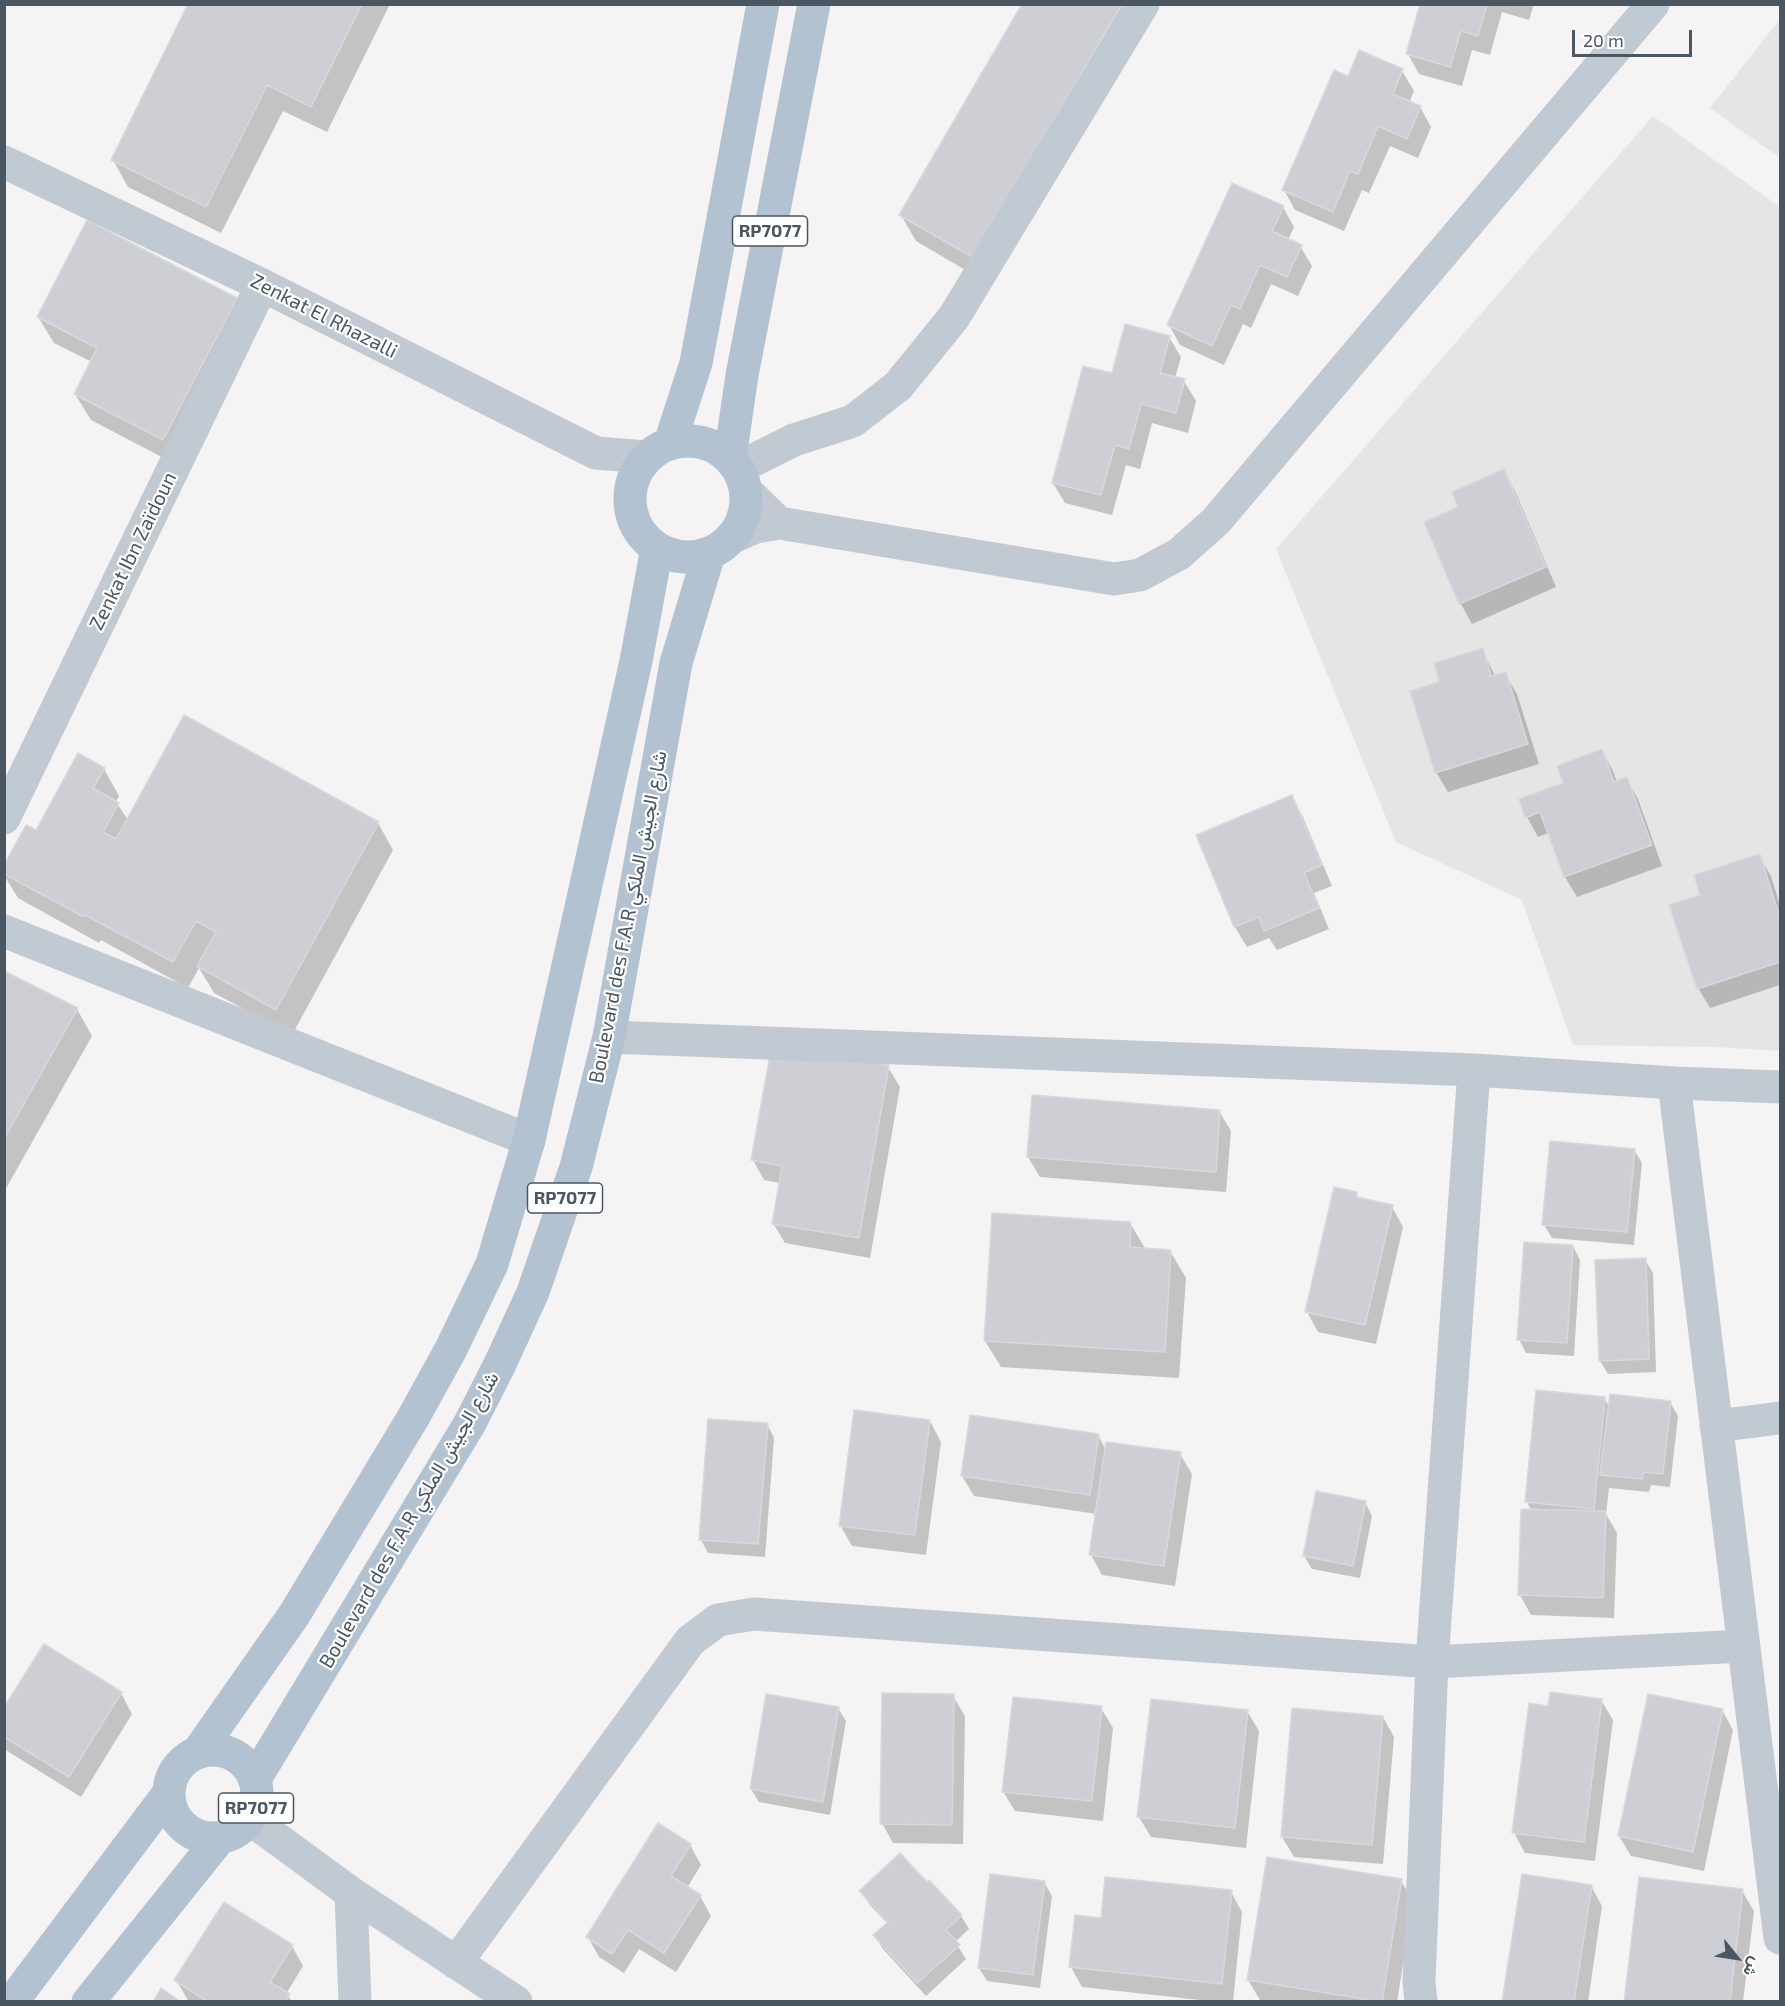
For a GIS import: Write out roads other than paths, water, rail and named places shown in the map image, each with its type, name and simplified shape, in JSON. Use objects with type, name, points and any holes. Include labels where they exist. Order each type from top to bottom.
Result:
[{"type":"main road","name":"RP7077","points":[[720,546],[693,557],[677,557],[657,548],[638,531],[631,516],[628,500],[630,484],[637,470],[658,450],[696,363],[763,4]]},
{"type":"main road","name":"Boulevard des F.A.R شارع الجيش الملكي","points":[[255,1779],[464,1434],[533,1292],[576,1167],[609,1037],[676,663],[720,546],[739,528],[746,510],[738,472],[742,375],[814,4]]},
{"type":"main road","points":[[658,450],[684,440],[701,441],[717,447],[738,472]]},
{"type":"main road","name":"RP7077","points":[[198,1752],[294,1615],[413,1418],[451,1349],[492,1264],[529,1140],[636,661],[657,548]]},
{"type":"main road","name":"RP7077","points":[[226,1751],[244,1762],[255,1779],[258,1793],[256,1807],[250,1820],[241,1829],[219,1839],[194,1835],[184,1828],[170,1806],[168,1794],[177,1768],[186,1758],[198,1752],[226,1751]]},
{"type":"main road","name":"RP7077","points":[[12,2001],[168,1794]]},
{"type":"main road","name":"RP7077","points":[[88,2001],[219,1839]]},
{"type":"street","points":[[779,523],[738,472],[794,440],[853,421],[898,386],[954,316],[1143,4]]},
{"type":"street","points":[[720,546],[756,527],[779,523],[1114,579],[1140,575],[1179,554],[1216,521],[1653,4]]},
{"type":"street","name":"Zenkat El Rhazalli","points":[[4,162],[262,285],[596,453],[658,450]]},
{"type":"street","name":"Zenkat Ibn Zaïdoun","points":[[4,818],[262,285]]},
{"type":"street","points":[[4,931],[529,1140]]},
{"type":"street","points":[[609,1037],[1474,1070],[1674,1083],[1780,1087]]},
{"type":"street","points":[[1421,2001],[1419,1981],[1432,1662],[1474,1070]]},
{"type":"street","points":[[1674,1083],[1743,1646],[1776,1861],[1780,1938]]},
{"type":"street","points":[[1716,1426],[1780,1418]]},
{"type":"street","points":[[456,1963],[690,1641],[718,1620],[754,1614],[1432,1662],[1743,1646]]},
{"type":"street","points":[[250,1820],[351,1893],[516,2001]]},
{"type":"street","points":[[351,1893],[355,2001]]}]
